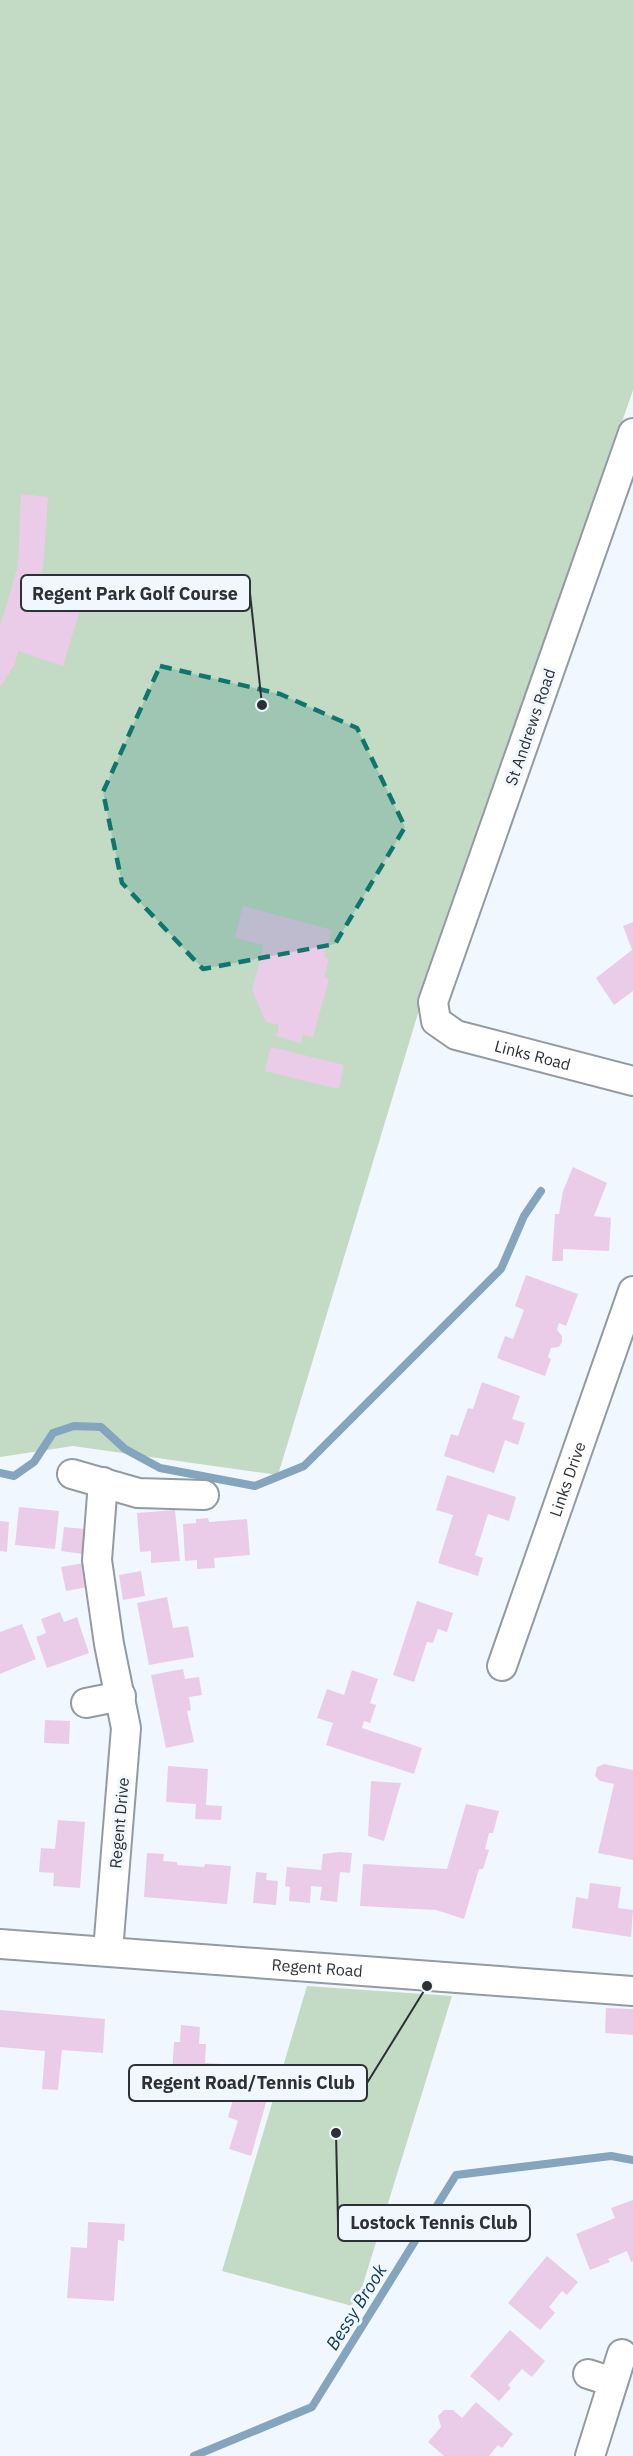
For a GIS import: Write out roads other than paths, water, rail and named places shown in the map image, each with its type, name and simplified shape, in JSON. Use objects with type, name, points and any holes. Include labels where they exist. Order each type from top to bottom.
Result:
[{"type":"street","name":"St Andrews Road","points":[[436,1022],[433,1002],[633,432]]},
{"type":"street","name":"Links Road","points":[[436,1022],[456,1035],[633,1081]]},
{"type":"street","name":"Links Drive","points":[[502,1666],[633,1291]]},
{"type":"street","points":[[72,1474],[138,1493],[204,1495]]},
{"type":"street","name":"Regent Drive","points":[[103,1482],[97,1560],[109,1644],[126,1728],[108,1951]]},
{"type":"street","points":[[86,1702],[121,1696]]},
{"type":"street","name":"Regent Road","points":[[0,1944],[633,1991]]},
{"type":"street","points":[[590,2456],[601,2378],[622,2355]]},
{"type":"waterway","points":[[0,1473],[14,1476],[34,1462],[53,1433],[74,1426],[101,1427],[125,1449],[160,1468],[255,1486],[304,1466],[501,1269],[524,1216],[541,1191]]},
{"type":"waterway","name":"Bessy Brook","points":[[194,2456],[312,2407],[456,2175],[611,2156],[633,2160]]},
{"type":"place","name":"Regent Park Golf Course","points":[[262,705]]},
{"type":"place","name":"Regent Road/Tennis Club","points":[[427,1986]]},
{"type":"place","name":"Lostock Tennis Club","points":[[336,2133]]}]
